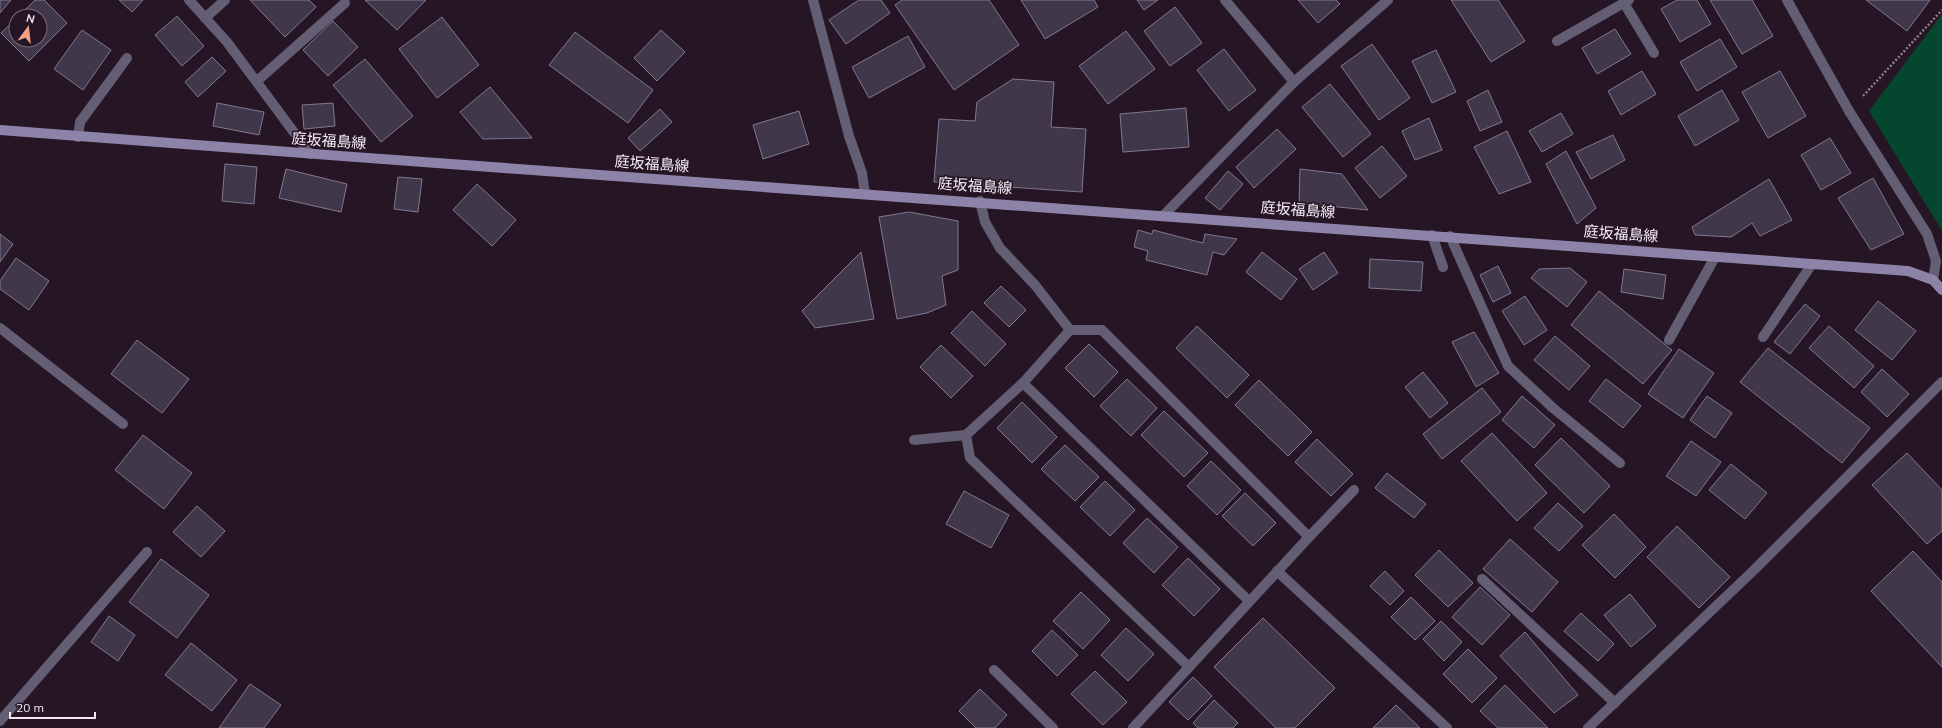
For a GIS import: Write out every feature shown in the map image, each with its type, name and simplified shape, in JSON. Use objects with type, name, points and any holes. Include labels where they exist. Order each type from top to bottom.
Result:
[{"type":"main road","name":"庭坂福島線","points":[[0,130],[310,154],[980,201],[1908,271],[1933,280],[1942,290]]},
{"type":"street","points":[[189,0],[228,42],[310,154]]},
{"type":"street","points":[[205,18],[225,0]]},
{"type":"street","points":[[813,0],[849,136],[862,173],[865,194]]},
{"type":"street","points":[[1225,0],[1294,82]]},
{"type":"street","points":[[1164,215],[1294,82],[1388,0]]},
{"type":"street","points":[[1787,0],[1849,111],[1927,234],[1936,261],[1933,280]]},
{"type":"street","points":[[1557,41],[1626,1],[1654,53]]},
{"type":"street","points":[[257,81],[345,3]]},
{"type":"street","points":[[78,136],[80,122],[127,58]]},
{"type":"street","points":[[980,201],[985,222],[1000,248],[1035,285],[1070,330]]},
{"type":"street","points":[[1432,235],[1442,267]]},
{"type":"street","points":[[1450,236],[1508,366],[1552,408],[1620,463]]},
{"type":"street","points":[[1669,340],[1716,257]]},
{"type":"street","points":[[1763,337],[1812,264]]},
{"type":"street","points":[[0,328],[123,424]]},
{"type":"street","points":[[914,440],[966,435],[1023,383],[1070,330],[1102,330],[1309,537]]},
{"type":"street","points":[[1588,728],[1615,704],[1754,570],[1942,382]]},
{"type":"street","points":[[1023,383],[1249,602]]},
{"type":"street","points":[[966,435],[970,458],[1189,667]]},
{"type":"street","points":[[1133,728],[1354,490]]},
{"type":"street","points":[[0,721],[147,552]]},
{"type":"street","points":[[1277,572],[1447,728]]},
{"type":"street","points":[[1482,579],[1615,704]]},
{"type":"street","points":[[994,670],[1053,728]]},
{"type":"path","points":[[1849,111],[1942,10]]},
{"type":"green space","points":[[1942,14],[1942,231],[1869,111]]},
{"type":"building","points":[[0,0],[11,0],[0,13]]},
{"type":"building","points":[[35,0],[44,0],[67,23],[48,42],[48,8],[27,8]]},
{"type":"building","points":[[119,0],[143,0],[132,12]]},
{"type":"building","points":[[250,0],[309,0],[316,7],[285,37]]},
{"type":"building","points":[[365,0],[426,0],[397,30]]},
{"type":"building","points":[[859,0],[881,0],[890,13],[846,44],[829,20]]},
{"type":"building","points":[[902,0],[989,0],[1019,45],[954,90],[895,5]]},
{"type":"building","points":[[1021,0],[1094,0],[1098,7],[1045,39]]},
{"type":"building","points":[[1137,0],[1158,0],[1144,10]]},
{"type":"building","points":[[1298,0],[1336,0],[1340,4],[1318,23]]},
{"type":"building","points":[[1451,0],[1498,0],[1525,41],[1491,62]]},
{"type":"building","points":[[1677,0],[1697,0],[1711,24],[1680,42],[1661,9]]},
{"type":"building","points":[[1710,0],[1752,0],[1773,36],[1742,54]]},
{"type":"building","points":[[1866,0],[1930,0],[1907,31]]},
{"type":"building","points":[[1175,7],[1202,43],[1170,66],[1144,31]]},
{"type":"building","points":[[177,16],[204,46],[182,66],[155,35]]},
{"type":"building","points":[[442,17],[479,65],[437,98],[399,49]]},
{"type":"building","points":[[333,21],[358,47],[328,76],[303,50]]},
{"type":"building","points":[[8,26],[8,40],[1,33]]},
{"type":"building","points":[[1615,29],[1631,54],[1597,74],[1582,48]]},
{"type":"building","points":[[82,30],[111,50],[83,90],[54,69]]},
{"type":"building","points":[[661,30],[685,52],[657,81],[634,58]]},
{"type":"building","points":[[1126,31],[1155,69],[1108,104],[1079,66]]},
{"type":"building","points":[[575,32],[653,90],[628,123],[549,65]]},
{"type":"building","points":[[908,36],[925,67],[869,98],[852,67]]},
{"type":"building","points":[[1720,39],[1737,67],[1697,91],[1680,62]]},
{"type":"building","points":[[1372,44],[1410,98],[1379,120],[1341,66]]},
{"type":"building","points":[[16,48],[42,48],[29,61]]},
{"type":"building","points":[[1224,49],[1256,90],[1229,111],[1197,70]]},
{"type":"building","points":[[1436,50],[1456,92],[1432,103],[1412,61]]},
{"type":"building","points":[[212,57],[226,71],[198,97],[185,82]]},
{"type":"building","points":[[365,59],[413,116],[381,142],[333,85]]},
{"type":"building","points":[[1642,71],[1656,94],[1621,115],[1608,91]]},
{"type":"building","points":[[1780,71],[1806,116],[1768,138],[1742,92]]},
{"type":"building","points":[[1013,79],[1054,82],[1051,127],[1086,129],[1082,192],[934,182],[939,119],[975,121],[977,102]]},
{"type":"building","points":[[1330,84],[1371,134],[1343,157],[1302,107]]},
{"type":"building","points":[[490,87],[532,138],[483,139],[460,112]]},
{"type":"building","points":[[1488,90],[1502,122],[1480,131],[1467,101]]},
{"type":"building","points":[[1722,90],[1739,120],[1695,146],[1678,116]]},
{"type":"building","points":[[217,103],[264,112],[259,135],[213,126]]},
{"type":"building","points":[[333,103],[335,126],[304,129],[302,105]]},
{"type":"building","points":[[1186,108],[1189,147],[1123,152],[1120,114]]},
{"type":"building","points":[[660,109],[672,122],[640,151],[628,138]]},
{"type":"building","points":[[799,111],[809,144],[763,159],[753,125]]},
{"type":"building","points":[[1561,113],[1573,134],[1542,152],[1529,131]]},
{"type":"building","points":[[1429,118],[1442,150],[1415,160],[1402,131]]},
{"type":"building","points":[[1277,129],[1296,149],[1254,188],[1236,167]]},
{"type":"building","points":[[1507,131],[1531,182],[1499,194],[1474,147]]},
{"type":"building","points":[[1613,135],[1625,160],[1591,179],[1576,152]]},
{"type":"building","points":[[1830,138],[1851,173],[1821,190],[1801,155]]},
{"type":"building","points":[[1382,146],[1407,176],[1380,198],[1355,168]]},
{"type":"building","points":[[1566,151],[1596,208],[1577,224],[1546,164]]},
{"type":"building","points":[[225,164],[257,167],[254,204],[222,201]]},
{"type":"building","points":[[286,169],[347,184],[341,212],[279,198]]},
{"type":"building","points":[[1300,169],[1342,174],[1368,210],[1299,203]]},
{"type":"building","points":[[1228,171],[1243,184],[1220,210],[1205,198]]},
{"type":"building","points":[[398,177],[422,179],[418,212],[394,209]]},
{"type":"building","points":[[1873,178],[1904,234],[1871,250],[1838,198]]},
{"type":"building","points":[[1769,179],[1792,220],[1760,236],[1752,223],[1731,237],[1695,235],[1692,227]]},
{"type":"building","points":[[477,184],[516,220],[492,246],[453,210]]},
{"type":"building","points":[[909,212],[958,221],[958,270],[942,276],[946,305],[927,313],[897,319],[879,217]]},
{"type":"building","points":[[1138,230],[1152,234],[1153,230],[1203,243],[1205,234],[1237,239],[1224,255],[1213,252],[1207,275],[1146,260],[1148,251],[1134,247]]},
{"type":"building","points":[[0,234],[13,244],[0,262]]},
{"type":"building","points":[[861,252],[874,319],[815,328],[802,311]]},
{"type":"building","points":[[1262,252],[1297,279],[1281,300],[1246,272]]},
{"type":"building","points":[[1324,252],[1338,273],[1313,290],[1299,269]]},
{"type":"building","points":[[16,258],[49,281],[29,310],[0,289],[0,281]]},
{"type":"building","points":[[1370,259],[1423,262],[1421,291],[1369,288]]},
{"type":"building","points":[[1498,266],[1511,293],[1493,302],[1480,275]]},
{"type":"building","points":[[1570,268],[1587,282],[1567,307],[1531,278],[1539,269]]},
{"type":"building","points":[[1624,269],[1666,275],[1663,299],[1621,292]]},
{"type":"building","points":[[1001,286],[1026,310],[1009,327],[984,303]]},
{"type":"building","points":[[1599,291],[1672,350],[1643,384],[1571,325]]},
{"type":"building","points":[[1525,296],[1547,330],[1524,345],[1502,311]]},
{"type":"building","points":[[1878,301],[1916,331],[1892,360],[1855,330]]},
{"type":"building","points":[[1805,304],[1820,316],[1790,354],[1774,342]]},
{"type":"building","points":[[972,311],[1006,344],[985,366],[951,333]]},
{"type":"building","points":[[1197,326],[1249,375],[1227,398],[1176,348]]},
{"type":"building","points":[[1829,326],[1874,366],[1854,388],[1809,348]]},
{"type":"building","points":[[1474,332],[1499,373],[1476,387],[1452,342]]},
{"type":"building","points":[[1555,336],[1590,366],[1569,390],[1534,360]]},
{"type":"building","points":[[137,340],[189,379],[162,413],[111,374]]},
{"type":"building","points":[[1089,344],[1118,372],[1094,397],[1065,368]]},
{"type":"building","points":[[941,345],[973,376],[951,398],[920,367]]},
{"type":"building","points":[[1768,348],[1870,428],[1842,463],[1740,382]]},
{"type":"building","points":[[1679,349],[1714,373],[1683,418],[1648,394]]},
{"type":"building","points":[[1882,369],[1909,394],[1887,417],[1861,392]]},
{"type":"building","points":[[1423,372],[1448,403],[1430,418],[1405,387]]},
{"type":"building","points":[[1127,379],[1157,408],[1131,436],[1100,406]]},
{"type":"building","points":[[1606,379],[1641,406],[1623,428],[1589,401]]},
{"type":"building","points":[[1259,380],[1312,432],[1288,456],[1235,405]]},
{"type":"building","points":[[1482,388],[1501,412],[1442,459],[1423,434]]},
{"type":"building","points":[[1522,396],[1555,425],[1534,448],[1502,420]]},
{"type":"building","points":[[1707,396],[1732,413],[1715,438],[1690,420]]},
{"type":"building","points":[[1022,402],[1057,437],[1032,463],[997,428]]},
{"type":"building","points":[[1164,411],[1208,453],[1184,477],[1141,435]]},
{"type":"building","points":[[1492,433],[1547,493],[1517,521],[1461,461]]},
{"type":"building","points":[[143,435],[192,473],[164,509],[115,470]]},
{"type":"building","points":[[1561,438],[1610,486],[1584,513],[1535,465]]},
{"type":"building","points":[[1317,439],[1353,474],[1331,496],[1295,462]]},
{"type":"building","points":[[1691,441],[1721,462],[1696,496],[1666,476]]},
{"type":"building","points":[[1065,445],[1099,477],[1075,501],[1041,469]]},
{"type":"building","points":[[1907,453],[1942,490],[1942,531],[1927,544],[1872,485]]},
{"type":"building","points":[[1211,461],[1241,490],[1217,515],[1187,486]]},
{"type":"building","points":[[1731,464],[1767,493],[1745,519],[1709,490]]},
{"type":"building","points":[[1387,473],[1426,504],[1414,518],[1375,488]]},
{"type":"building","points":[[1105,481],[1135,510],[1110,536],[1080,507]]},
{"type":"building","points":[[964,491],[1009,515],[991,548],[946,524]]},
{"type":"building","points":[[1245,493],[1276,523],[1253,546],[1222,516]]},
{"type":"building","points":[[1558,503],[1583,526],[1559,551],[1534,528]]},
{"type":"building","points":[[197,506],[225,531],[201,557],[173,532]]},
{"type":"building","points":[[1614,514],[1646,547],[1615,578],[1582,545]]},
{"type":"building","points":[[1147,518],[1178,547],[1154,573],[1123,543]]},
{"type":"building","points":[[1677,526],[1730,577],[1699,608],[1647,557]]},
{"type":"building","points":[[1510,539],[1558,582],[1532,612],[1483,569]]},
{"type":"building","points":[[1439,550],[1473,583],[1448,607],[1415,575]]},
{"type":"building","points":[[1913,551],[1942,582],[1942,667],[1871,591]]},
{"type":"building","points":[[1188,558],[1220,589],[1194,616],[1162,585]]},
{"type":"building","points":[[161,559],[209,595],[177,638],[129,602]]},
{"type":"building","points":[[1385,571],[1404,591],[1390,605],[1370,586]]},
{"type":"building","points":[[1480,587],[1510,615],[1482,645],[1452,617]]},
{"type":"building","points":[[1081,592],[1110,620],[1083,649],[1053,621]]},
{"type":"building","points":[[1630,594],[1656,626],[1631,647],[1604,615]]},
{"type":"building","points":[[1411,597],[1435,621],[1415,640],[1391,617]]},
{"type":"building","points":[[1581,613],[1614,644],[1598,661],[1564,631]]},
{"type":"building","points":[[109,616],[135,635],[118,661],[91,642]]},
{"type":"building","points":[[1263,618],[1335,688],[1295,728],[1276,728],[1214,667]]},
{"type":"building","points":[[1441,621],[1462,642],[1444,661],[1423,639]]},
{"type":"building","points":[[1126,628],[1154,654],[1128,681],[1101,655]]},
{"type":"building","points":[[1052,630],[1078,655],[1057,676],[1032,651]]},
{"type":"building","points":[[1525,632],[1578,695],[1554,713],[1500,656]]},
{"type":"building","points":[[191,643],[237,680],[212,711],[165,675]]},
{"type":"building","points":[[1468,649],[1497,678],[1472,703],[1443,674]]},
{"type":"building","points":[[1095,671],[1127,702],[1103,725],[1071,694]]},
{"type":"building","points":[[1193,677],[1212,696],[1188,720],[1169,702]]},
{"type":"building","points":[[250,684],[281,705],[264,728],[219,728]]},
{"type":"building","points":[[1505,685],[1548,728],[1498,728],[1480,711]]},
{"type":"building","points":[[980,689],[1007,715],[995,728],[976,728],[959,711]]},
{"type":"building","points":[[1214,700],[1238,723],[1233,728],[1198,728],[1193,723]]},
{"type":"building","points":[[1396,705],[1420,728],[1373,728]]}]
